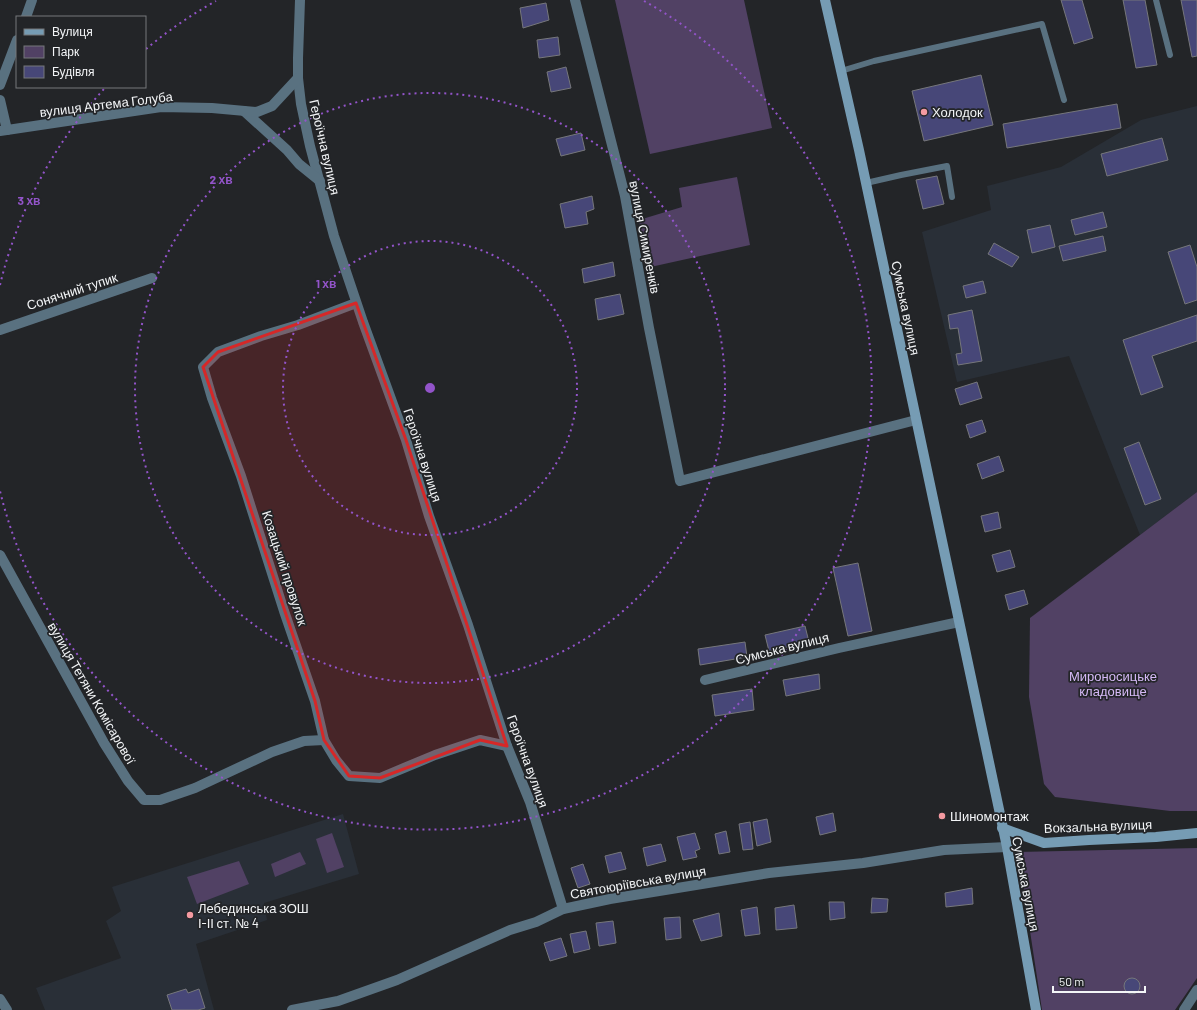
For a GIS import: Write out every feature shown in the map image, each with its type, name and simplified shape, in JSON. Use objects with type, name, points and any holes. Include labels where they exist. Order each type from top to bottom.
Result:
[{"type":"main road","name":"Сумська вулиця","points":[[825,0],[866,182],[1007,847],[1036,1010]]},
{"type":"main road","name":"Вокзальна вулиця","points":[[1002,828],[1044,843],[1156,837],[1197,833]]},
{"type":"street","points":[[26,16],[32,0]]},
{"type":"street","name":"Героїчна вулиця","points":[[300,0],[298,78],[301,104],[334,236],[356,303],[406,440],[429,516],[468,625],[507,746],[530,802],[563,909]]},
{"type":"street","name":"вулиця Симиренків","points":[[575,0],[625,196],[649,328],[680,481],[916,420]]},
{"type":"street","points":[[0,85],[16,43]]},
{"type":"street","name":"вулиця Артема Голуба","points":[[3,130],[161,107],[212,108],[257,112],[272,106],[298,78]]},
{"type":"street","points":[[0,100],[3,130]]},
{"type":"street","points":[[244,111],[287,150],[299,164],[320,181]]},
{"type":"street","name":"Сонячний тупик","points":[[0,330],[152,278]]},
{"type":"street","name":"Козацький провулок","points":[[356,303],[298,325],[218,352],[203,366],[212,398],[242,476],[284,611],[315,701],[324,740],[336,760],[349,776],[380,778],[435,755],[480,740],[507,746]]},
{"type":"street","name":"вулиця Тетяни Комісарової","points":[[0,555],[104,743],[128,780],[144,800],[160,800],[195,788],[272,752],[304,741],[324,740]]},
{"type":"street","name":"Сумська вулиця","points":[[705,680],[839,648],[959,622]]},
{"type":"street","name":"Святоюріївська вулиця","points":[[292,1010],[313,1008],[338,1001],[397,980],[510,930],[536,922],[563,909],[610,899],[769,873],[863,862],[944,850],[1007,847]]},
{"type":"street","points":[[1184,1010],[1197,990]]},
{"type":"street","points":[[0,999],[8,1010]]},
{"type":"lane","points":[[1156,0],[1170,55]]},
{"type":"lane","points":[[841,71],[874,61],[1042,24],[1064,100]]},
{"type":"lane","points":[[866,182],[947,166],[952,197]]},
{"type":"highlighted area","points":[[356,303],[406,440],[507,746],[480,740],[380,778],[349,776],[324,740],[315,701],[203,367],[218,352]]},
{"type":"shaded area","points":[[1197,106],[1197,492],[1140,535],[1069,356],[957,382],[922,232],[991,210],[987,186],[1061,167],[1141,120]]},
{"type":"shaded area","name":"Лебединська ЗОШ І-ІІ ст. № 4","points":[[343,814],[359,874],[264,903],[267,920],[196,944],[214,1010],[45,1010],[36,988],[121,958],[106,921],[121,911],[112,887]]},
{"type":"green space","points":[[615,0],[744,0],[772,128],[650,154]]},
{"type":"green space","points":[[737,177],[750,245],[646,268],[639,220],[682,207],[679,188]]},
{"type":"green space","name":"Мироносицьке кладовище","points":[[1197,492],[1197,811],[1170,811],[1055,797],[1044,784],[1029,697],[1030,618]]},
{"type":"green space","points":[[332,833],[344,867],[327,873],[316,839]]},
{"type":"green space","points":[[1197,848],[1197,978],[1175,1010],[1042,1010],[1018,852]]},
{"type":"green space","points":[[300,852],[306,864],[275,877],[271,864]]},
{"type":"green space","points":[[239,861],[249,884],[197,904],[187,877]]},
{"type":"building","points":[[1061,0],[1082,0],[1093,38],[1074,44]]},
{"type":"building","points":[[1123,0],[1145,0],[1157,65],[1136,68]]},
{"type":"building","points":[[1181,0],[1197,0],[1197,56],[1192,57]]},
{"type":"building","points":[[546,3],[549,20],[523,28],[520,8]]},
{"type":"building","points":[[558,37],[560,55],[539,58],[537,40]]},
{"type":"building","points":[[566,67],[571,88],[551,92],[547,72]]},
{"type":"building","points":[[981,75],[993,125],[924,141],[912,91]]},
{"type":"building","points":[[1117,104],[1121,128],[1007,148],[1003,124]]},
{"type":"building","points":[[581,133],[585,150],[561,156],[556,139]]},
{"type":"building","points":[[1162,138],[1168,160],[1107,176],[1101,154]]},
{"type":"building","points":[[937,176],[944,204],[923,209],[916,180]]},
{"type":"building","points":[[592,196],[594,209],[586,212],[588,224],[565,228],[560,204]]},
{"type":"building","points":[[1103,212],[1107,227],[1075,235],[1071,220]]},
{"type":"building","points":[[1050,225],[1055,247],[1032,253],[1027,230]]},
{"type":"building","points":[[1103,236],[1106,251],[1063,261],[1059,246]]},
{"type":"building","points":[[994,243],[1019,257],[1012,267],[988,254]]},
{"type":"building","points":[[1190,245],[1197,267],[1197,300],[1185,304],[1168,252]]},
{"type":"building","points":[[613,262],[615,276],[584,283],[582,269]]},
{"type":"building","points":[[983,281],[986,293],[966,298],[963,286]]},
{"type":"building","points":[[620,294],[624,314],[598,320],[595,299]]},
{"type":"building","points":[[972,310],[982,361],[958,365],[956,354],[962,353],[958,328],[950,329],[948,315]]},
{"type":"building","points":[[1197,315],[1197,341],[1152,356],[1163,387],[1141,395],[1123,340]]},
{"type":"building","points":[[977,382],[982,398],[960,405],[955,389]]},
{"type":"building","points":[[982,420],[986,432],[970,438],[966,425]]},
{"type":"building","points":[[1139,442],[1161,499],[1145,505],[1124,448]]},
{"type":"building","points":[[999,456],[1004,471],[982,479],[977,464]]},
{"type":"building","points":[[998,512],[1001,528],[985,532],[981,516]]},
{"type":"building","points":[[1010,550],[1015,567],[997,572],[992,555]]},
{"type":"building","points":[[858,563],[872,631],[848,636],[833,568]]},
{"type":"building","points":[[1024,590],[1028,604],[1009,610],[1005,595]]},
{"type":"building","points":[[805,626],[809,642],[769,651],[765,635]]},
{"type":"building","points":[[745,642],[747,657],[700,665],[698,649]]},
{"type":"building","points":[[819,674],[820,689],[786,696],[783,680]]},
{"type":"building","points":[[752,689],[754,710],[715,716],[712,695]]},
{"type":"building","points":[[833,813],[836,831],[820,835],[816,817]]},
{"type":"building","points":[[767,819],[771,842],[757,846],[753,822]]},
{"type":"building","points":[[750,822],[753,849],[743,850],[739,824]]},
{"type":"building","points":[[726,831],[730,852],[719,854],[715,834]]},
{"type":"building","points":[[695,833],[700,849],[695,851],[697,857],[683,860],[677,837]]},
{"type":"building","points":[[661,844],[666,861],[647,866],[643,848]]},
{"type":"building","points":[[621,852],[626,869],[609,873],[605,856]]},
{"type":"building","points":[[583,864],[590,884],[578,888],[571,868]]},
{"type":"building","points":[[972,888],[973,904],[946,907],[945,893]]},
{"type":"building","points":[[872,898],[888,899],[887,912],[871,913]]},
{"type":"building","points":[[829,902],[844,902],[845,918],[830,920]]},
{"type":"building","points":[[794,905],[797,928],[776,930],[775,908]]},
{"type":"building","points":[[757,907],[760,934],[745,936],[741,910]]},
{"type":"building","points":[[719,913],[722,936],[701,941],[693,920]]},
{"type":"building","points":[[680,917],[681,938],[666,940],[664,918]]},
{"type":"building","points":[[613,921],[616,943],[599,946],[596,923]]},
{"type":"building","points":[[586,931],[590,949],[574,953],[570,934]]},
{"type":"building","points":[[561,938],[567,956],[550,961],[544,943]]},
{"type":"building","points":[[1129,978],[1135,978],[1140,983],[1138,992],[1135,994],[1129,994],[1124,989],[1124,983]]},
{"type":"building","points":[[186,989],[188,993],[199,989],[205,1008],[198,1010],[172,1010],[167,995]]},
{"type":"place","name":"Холодок","points":[[924,112]]},
{"type":"place","name":"Шиномонтаж","points":[[942,816]]},
{"type":"place","name":"Лебединська ЗОШ І-ІІ ст. № 4","points":[[190,915]]}]
